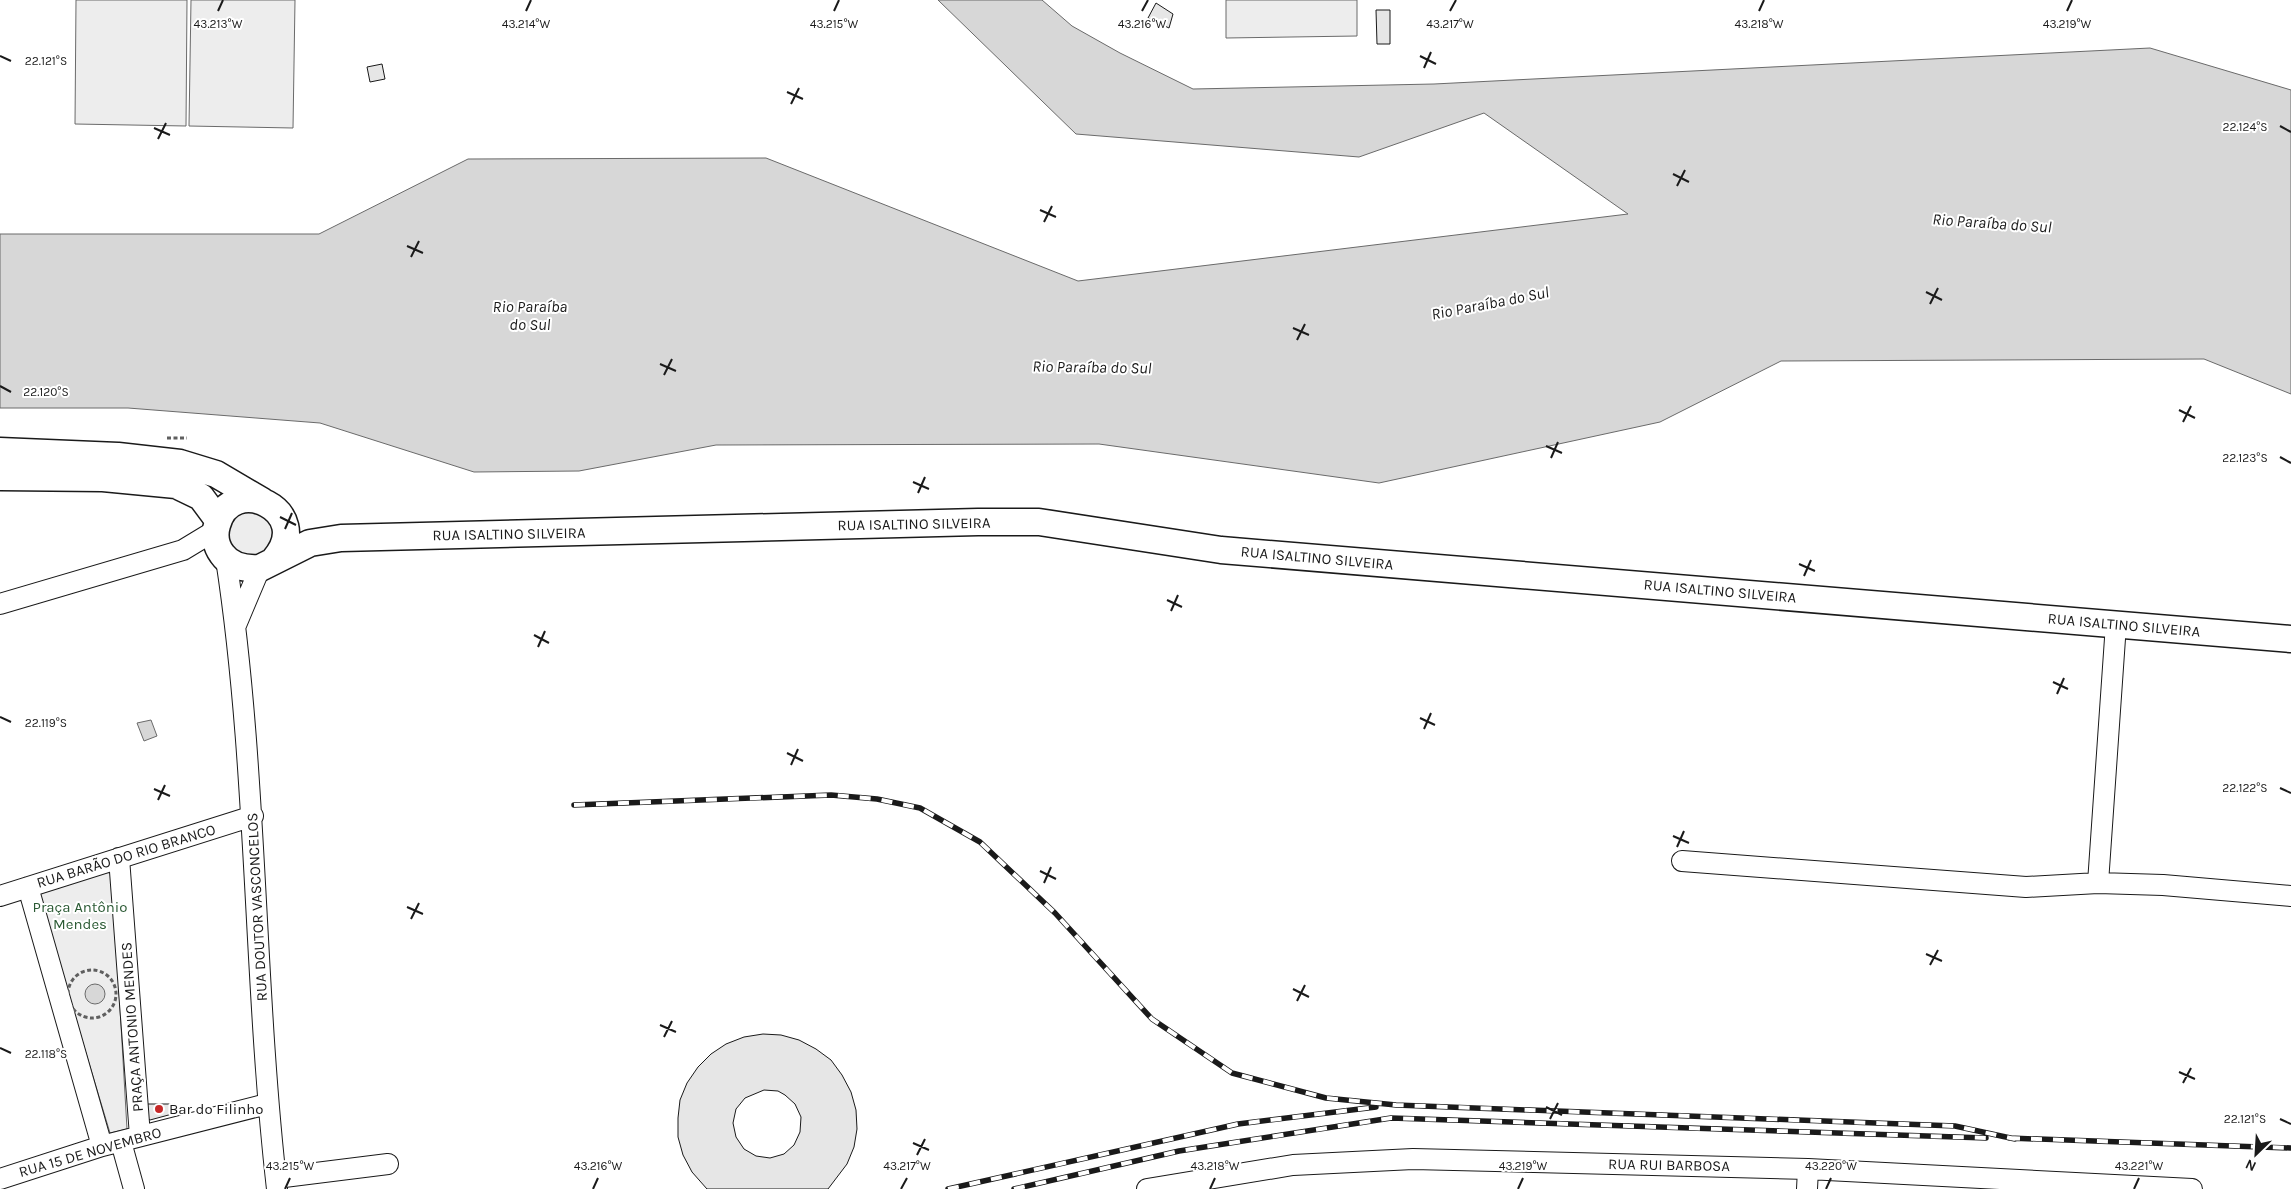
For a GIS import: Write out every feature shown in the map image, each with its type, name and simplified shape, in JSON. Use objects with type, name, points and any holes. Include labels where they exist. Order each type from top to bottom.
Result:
[{"type":"main road","points":[[0,451],[118,456],[180,463],[216,474],[271,507],[286,533],[280,553],[267,564],[242,568],[224,557],[218,547],[217,525],[201,497],[176,485],[103,478],[0,477]]},
{"type":"main road","points":[[217,525],[224,511],[237,502],[252,499],[341,538]]},
{"type":"main road","name":"RUA ISALTINO SILVEIRA","points":[[267,564],[310,543],[341,538],[1039,522],[1221,550],[2291,640]]},
{"type":"street","points":[[0,604],[183,550],[217,525]]},
{"type":"street","points":[[183,550],[224,557]]},
{"type":"street","name":"RUA DOUTOR VASCONCELOS","points":[[224,557],[236,625],[253,816],[267,1104],[276,1184]]},
{"type":"street","name":"RUA DOUTOR VASCONCELOS","points":[[236,625],[267,564]]},
{"type":"street","points":[[2098,883],[2116,624]]},
{"type":"street","name":"RUA BARÃO DO RIO BRANCO","points":[[0,896],[253,816]]},
{"type":"street","name":"PRAÇA ANTONIO MENDES","points":[[119,858],[134,1189]]},
{"type":"street","points":[[1682,861],[2026,887],[2098,883],[2164,885],[2291,896]]},
{"type":"street","points":[[28,887],[102,1146]]},
{"type":"street","name":"RUA 15 DE NOVEMBRO","points":[[0,1179],[102,1146],[267,1104]]},
{"type":"street","name":"RUA RUI BARBOSA","points":[[1147,1189],[1293,1164],[1413,1159],[1808,1169],[1923,1182],[2192,1189]]},
{"type":"street","points":[[276,1184],[388,1164]]},
{"type":"street","points":[[1807,1189],[1808,1169]]},
{"type":"path","points":[[93,970],[107,975],[116,988],[116,996],[110,1010],[96,1018],[80,1015],[70,1002],[70,987],[78,975],[93,970]]},
{"type":"path","points":[[114,976],[117,1011]]},
{"type":"path","points":[[65,983],[76,1020]]},
{"type":"shaded area","points":[[76,0],[187,0],[186,126],[75,124]]},
{"type":"shaded area","points":[[191,0],[295,0],[293,128],[189,126]]},
{"type":"shaded area","points":[[1226,0],[1357,0],[1357,36],[1226,38]]},
{"type":"shaded area","points":[[249,507],[278,524],[267,558],[231,555],[224,528],[228,520]]},
{"type":"shaded area","name":"Praça Antônio Mendes","points":[[112,869],[127,1129],[110,1133],[37,890]]},
{"type":"water","name":"Rio Paraíba do Sul","points":[[938,0],[1042,0],[1072,26],[1120,53],[1193,89],[1434,84],[2150,48],[2291,90],[2291,394],[2204,359],[1781,361],[1660,422],[1379,483],[1099,444],[716,445],[579,471],[474,472],[320,423],[128,408],[0,408],[0,234],[319,234],[468,159],[766,158],[1078,281],[1628,214],[1484,113],[1359,157],[1076,134]]},
{"type":"water","points":[[151,720],[157,736],[144,741],[137,723]]},
{"type":"water","points":[[95,984],[102,987],[105,994],[102,1001],[95,1004],[88,1001],[85,994],[88,987]]},
{"type":"building","points":[[1156,3],[1173,14],[1169,28],[1148,18]]},
{"type":"building","points":[[1376,10],[1390,10],[1390,44],[1377,44]]},
{"type":"building","points":[[382,64],[385,79],[370,82],[367,67]]},
{"type":"building","points":[[763,1034],[781,1035],[799,1040],[831,1060],[842,1075],[851,1092],[856,1110],[857,1129],[854,1147],[847,1164],[828,1189],[707,1189],[692,1172],[683,1155],[678,1137],[680,1100],[687,1083],[698,1067],[711,1054],[726,1044],[744,1037]],"holes":[[[764,1090],[778,1091],[795,1104],[801,1117],[800,1132],[794,1145],[784,1154],[770,1158],[756,1156],[744,1149],[736,1137],[733,1123],[736,1109],[745,1098]]]},
{"type":"building","name":"Bar do Filinho","points":[[143,1104],[175,1104],[176,1113],[150,1120],[144,1115]]},
{"type":"railway","points":[[574,805],[831,795],[877,799],[920,808],[980,842],[1055,913],[1152,1019],[1232,1073],[1326,1098],[1396,1105],[1955,1126],[2015,1139]]},
{"type":"railway","points":[[948,1189],[1238,1124],[1376,1107]]},
{"type":"railway","points":[[1014,1189],[1179,1151],[1391,1118],[1986,1138]]},
{"type":"railway","points":[[2009,1138],[2291,1148]]},
{"type":"place","name":"Bar do Filinho","points":[[159,1109]]}]
